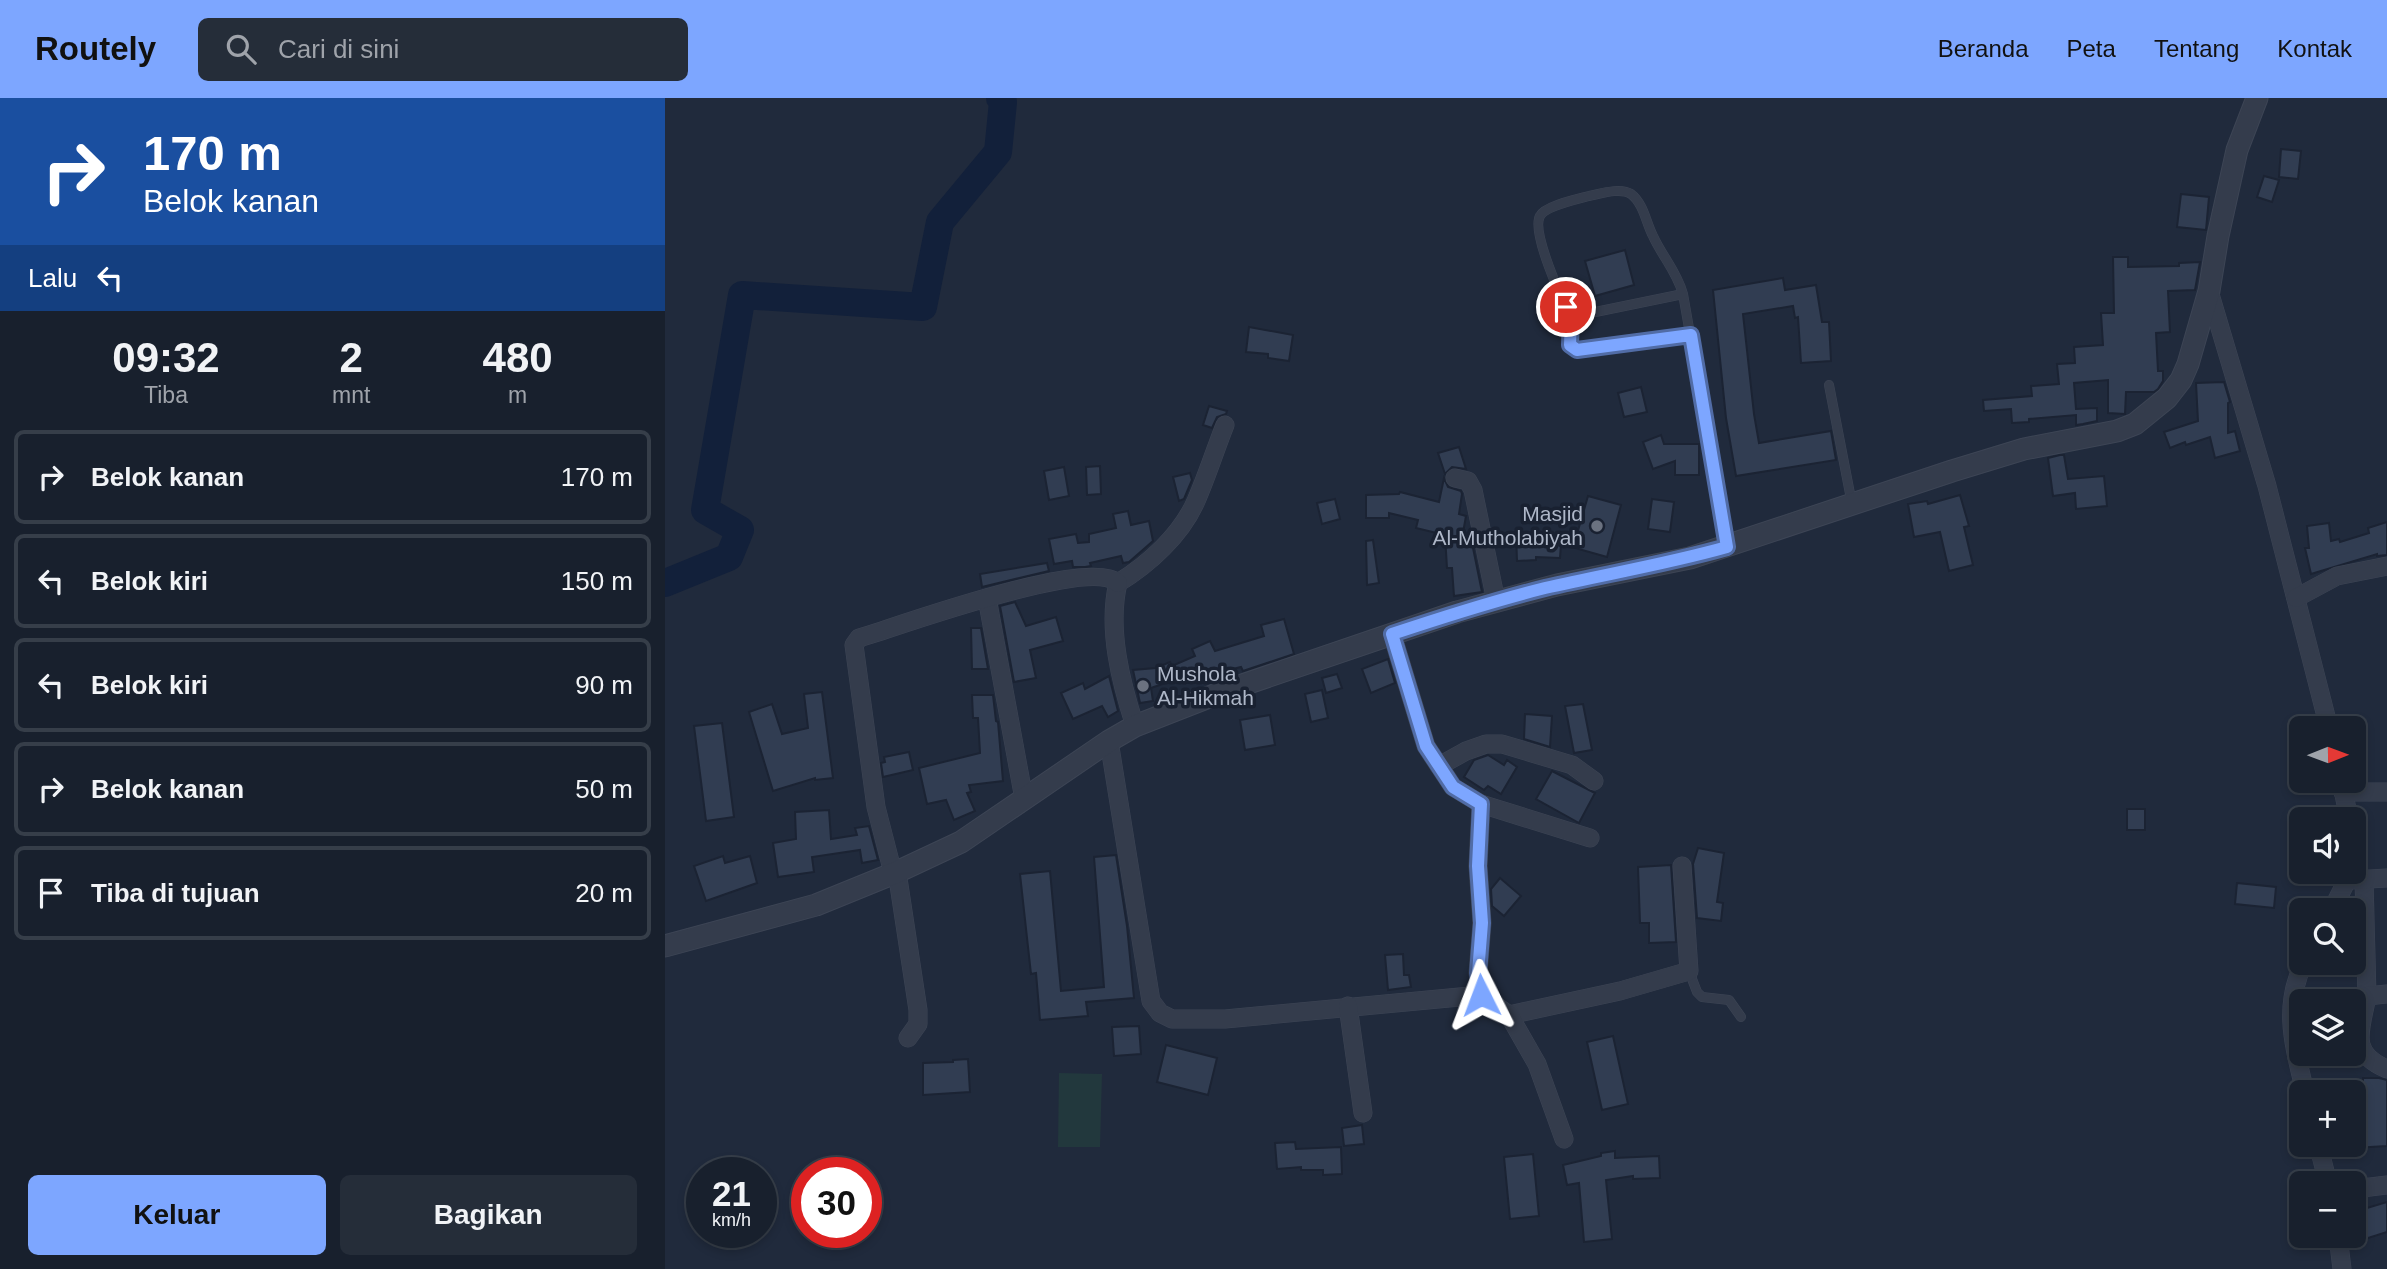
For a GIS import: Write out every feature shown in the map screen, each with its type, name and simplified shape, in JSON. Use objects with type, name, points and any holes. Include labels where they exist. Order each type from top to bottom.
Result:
[{"type":"street","points":[[665,946],[816,905],[895,873],[961,842],[1135,726],[1212,696],[1496,601],[1690,558],[2024,449],[2117,431],[2135,424],[2167,398],[2181,380],[2199,330],[2209,291],[2235,159],[2257,98]]},
{"type":"street","points":[[2209,291],[2267,486],[2326,716]]},
{"type":"street","points":[[1135,726],[1126,698],[1115,633],[1114,601],[1118,583],[1134,573],[1162,548],[1195,503],[1225,425]]},
{"type":"street","points":[[1455,478],[1468,481],[1473,490],[1496,601]]},
{"type":"street","points":[[2295,598],[2337,576],[2387,566]]},
{"type":"street","points":[[908,1038],[918,1024],[918,1010],[895,873],[876,807],[853,645],[859,638],[871,634],[987,598],[1063,579],[1101,576],[1118,583]]},
{"type":"street","points":[[987,598],[1024,799]]},
{"type":"street","points":[[1392,634],[1426,746],[1453,787],[1481,804],[1590,838]]},
{"type":"street","points":[[1109,741],[1151,1001],[1160,1013],[1172,1020],[1225,1019],[1481,995],[1509,1015],[1537,1064],[1564,1139]]},
{"type":"street","points":[[1439,766],[1486,744],[1502,744],[1572,765],[1594,781]]},
{"type":"street","points":[[2366,789],[2387,792]]},
{"type":"street","points":[[1481,804],[1478,866],[1482,923],[1478,973],[1481,995]]},
{"type":"street","points":[[1509,1015],[1620,991],[1689,971],[1682,866]]},
{"type":"street","points":[[2366,877],[2387,878]]},
{"type":"street","points":[[2355,884],[2367,996],[2360,1045],[2364,1056],[2372,1063],[2387,1069]]},
{"type":"street","points":[[2299,975],[2290,1012],[2302,1080]]},
{"type":"street","points":[[2367,996],[2387,994]]},
{"type":"street","points":[[1348,1006],[1363,1114]]},
{"type":"street","points":[[2366,1188],[2387,1185]]},
{"type":"street","points":[[2339,1248],[2342,1269]]},
{"type":"lane","points":[[1691,335],[1577,350],[1570,345],[1571,317],[1552,278],[1537,226],[1539,216],[1546,209],[1619,191],[1629,192],[1639,203],[1654,238],[1680,282],[1683,293],[1691,335],[1727,547]]},
{"type":"lane","points":[[1571,317],[1683,293]]},
{"type":"lane","points":[[1829,386],[1852,504]]},
{"type":"lane","points":[[1689,971],[1697,992],[1702,997],[1729,1000],[1741,1017]]},
{"type":"green space","points":[[1059,1073],[1102,1074],[1100,1147],[1058,1147]]},
{"type":"building","points":[[2281,149],[2301,151],[2298,179],[2279,177]]},
{"type":"building","points":[[2264,176],[2279,180],[2272,202],[2257,197]]},
{"type":"building","points":[[2181,194],[2209,197],[2206,230],[2177,227]]},
{"type":"building","points":[[1625,250],[1634,285],[1595,296],[1585,261]]},
{"type":"building","points":[[2113,257],[2128,257],[2128,267],[2179,266],[2179,263],[2200,262],[2195,290],[2168,291],[2170,332],[2156,333],[2158,371],[2163,371],[2163,381],[2158,389],[2154,392],[2126,392],[2125,414],[2108,413],[2108,380],[2074,383],[2076,409],[2097,408],[2097,421],[2076,425],[2076,415],[2012,423],[2011,409],[1984,411],[1983,400],[2032,396],[2031,386],[2059,384],[2057,364],[2075,363],[2074,347],[2103,345],[2101,313],[2114,313]]},
{"type":"building","points":[[1783,278],[1785,290],[1816,285],[1822,322],[1829,322],[1831,361],[1801,363],[1798,317],[1795,318],[1793,306],[1743,314],[1759,443],[1831,431],[1836,460],[1736,476],[1726,418],[1713,290]]},
{"type":"building","points":[[1249,327],[1293,335],[1289,361],[1268,358],[1268,354],[1246,352]]},
{"type":"building","points":[[2224,382],[2230,402],[2228,433],[2235,431],[2240,451],[2215,458],[2210,437],[2170,448],[2164,432],[2198,421],[2196,383]]},
{"type":"building","points":[[1641,387],[1647,412],[1624,417],[1618,393]]},
{"type":"building","points":[[1209,406],[1227,411],[1217,417],[1212,428],[1203,425]]},
{"type":"building","points":[[1661,435],[1664,444],[1699,444],[1699,475],[1675,475],[1675,461],[1653,469],[1643,442]]},
{"type":"building","points":[[1459,447],[1466,469],[1452,467],[1445,474],[1438,453]]},
{"type":"building","points":[[2064,455],[2068,479],[2104,476],[2107,506],[2076,509],[2075,493],[2053,496],[2048,458]]},
{"type":"building","points":[[1100,466],[1101,494],[1087,495],[1086,467]]},
{"type":"building","points":[[1064,467],[1069,496],[1049,500],[1044,471]]},
{"type":"building","points":[[1190,473],[1192,480],[1184,499],[1179,501],[1173,477]]},
{"type":"building","points":[[1444,478],[1448,487],[1461,491],[1462,494],[1459,514],[1466,516],[1461,544],[1472,543],[1482,592],[1454,596],[1452,568],[1447,568],[1445,535],[1416,528],[1418,520],[1389,513],[1389,518],[1366,518],[1366,495],[1400,492],[1439,502]]},
{"type":"building","points":[[1960,495],[1969,526],[1964,527],[1973,565],[1949,571],[1940,532],[1914,537],[1908,504],[1927,501],[1928,504]]},
{"type":"building","points":[[1588,496],[1621,505],[1607,557],[1561,544],[1560,558],[1536,557],[1536,560],[1517,561],[1516,533],[1577,534]]},
{"type":"building","points":[[1335,499],[1340,519],[1322,524],[1317,503]]},
{"type":"building","points":[[1652,499],[1674,502],[1670,532],[1648,529]]},
{"type":"building","points":[[1128,511],[1131,525],[1149,521],[1153,541],[1129,562],[1123,563],[1121,556],[1090,563],[1091,566],[1085,567],[1073,567],[1072,561],[1054,564],[1049,539],[1076,534],[1078,543],[1089,542],[1089,534],[1116,528],[1113,514]]},
{"type":"building","points":[[2387,522],[2387,555],[2377,554],[2311,574],[2305,548],[2309,548],[2307,526],[2329,523],[2331,541],[2339,539],[2340,542],[2369,533],[2368,528]]},
{"type":"building","points":[[1373,540],[1379,583],[1367,585],[1366,541]]},
{"type":"building","points":[[1047,563],[1049,571],[982,587],[980,574]]},
{"type":"building","points":[[1015,602],[1026,626],[1056,617],[1063,641],[1030,650],[1036,678],[1014,682],[1000,606]]},
{"type":"building","points":[[1284,619],[1294,654],[1243,671],[1241,667],[1229,670],[1207,680],[1205,676],[1186,683],[1183,677],[1151,688],[1153,701],[1140,703],[1133,670],[1156,668],[1170,662],[1172,666],[1195,656],[1192,649],[1210,641],[1215,651],[1264,636],[1261,625]]},
{"type":"building","points":[[971,628],[981,628],[988,669],[972,669]]},
{"type":"building","points":[[1388,659],[1395,683],[1371,693],[1362,669]]},
{"type":"building","points":[[1337,674],[1342,688],[1326,693],[1322,678]]},
{"type":"building","points":[[1109,676],[1118,711],[1108,717],[1102,706],[1073,719],[1061,693],[1083,683],[1085,689]]},
{"type":"building","points":[[1322,690],[1328,718],[1311,722],[1305,694]]},
{"type":"building","points":[[822,692],[833,778],[815,778],[773,791],[749,712],[772,704],[782,734],[808,728],[804,694]]},
{"type":"building","points":[[972,695],[993,695],[1003,781],[969,785],[971,792],[967,793],[975,811],[954,820],[946,800],[927,804],[919,768],[980,753],[978,718],[973,718]]},
{"type":"building","points":[[1583,704],[1592,750],[1574,753],[1565,706]]},
{"type":"building","points":[[1525,714],[1552,716],[1550,747],[1524,739]]},
{"type":"building","points":[[1270,715],[1275,745],[1245,750],[1240,720]]},
{"type":"building","points":[[722,723],[734,817],[706,821],[694,726]]},
{"type":"building","points":[[909,752],[913,770],[883,777],[881,763],[885,762],[884,757]]},
{"type":"building","points":[[1488,755],[1504,765],[1507,760],[1517,767],[1501,794],[1488,786],[1484,790],[1464,777],[1474,760]]},
{"type":"building","points":[[1552,771],[1595,793],[1579,823],[1536,799]]},
{"type":"building","points":[[2127,809],[2145,809],[2145,830],[2127,830]]},
{"type":"building","points":[[829,810],[831,839],[857,835],[855,828],[869,826],[878,860],[862,863],[860,850],[812,857],[814,872],[778,877],[773,843],[796,839],[795,812]]},
{"type":"building","points":[[1698,848],[1724,853],[1717,902],[1723,903],[1721,921],[1697,918],[1693,864]]},
{"type":"building","points":[[1116,855],[1134,998],[1086,1002],[1088,1016],[1040,1020],[1036,973],[1031,974],[1020,874],[1050,871],[1061,991],[1104,987],[1094,857]]},
{"type":"building","points":[[723,856],[725,863],[750,856],[757,883],[706,901],[694,866]]},
{"type":"building","points":[[1671,865],[1676,942],[1649,943],[1649,923],[1640,923],[1638,867]]},
{"type":"building","points":[[1500,878],[1521,896],[1504,916],[1492,906],[1491,889]]},
{"type":"building","points":[[2237,883],[2276,887],[2274,908],[2235,904]]},
{"type":"building","points":[[1403,954],[1404,975],[1409,975],[1411,987],[1388,990],[1385,955]]},
{"type":"building","points":[[1139,1026],[1141,1054],[1114,1056],[1112,1027]]},
{"type":"building","points":[[1613,1036],[1628,1104],[1602,1110],[1587,1042]]},
{"type":"building","points":[[1166,1045],[1217,1058],[1208,1095],[1157,1082]]},
{"type":"building","points":[[968,1059],[970,1092],[923,1095],[923,1063]]},
{"type":"building","points":[[2379,1078],[2387,1080],[2387,1146],[2366,1147],[2366,1080],[2363,1080]]},
{"type":"building","points":[[1362,1125],[1364,1144],[1344,1146],[1342,1128]]},
{"type":"building","points":[[1295,1142],[1296,1149],[1341,1147],[1342,1174],[1323,1175],[1323,1170],[1301,1170],[1301,1167],[1277,1169],[1275,1143]]},
{"type":"building","points":[[1615,1151],[1615,1158],[1659,1156],[1660,1178],[1633,1179],[1633,1176],[1606,1180],[1612,1239],[1584,1242],[1579,1183],[1567,1185],[1563,1165]]},
{"type":"building","points":[[1533,1154],[1539,1216],[1510,1219],[1504,1157]]},
{"type":"building","points":[[2387,1202],[2387,1232],[2366,1239],[2366,1208]]},
{"type":"waterway","points":[[665,583],[729,557],[740,530],[705,510],[742,295],[923,307],[940,222],[998,152],[1003,102],[1000,98]]},
{"type":"place","name":"Masjid Al-Mutholabiyah","points":[[1597,526]]},
{"type":"place","name":"Mushola Al-Hikmah","points":[[1143,686]]},
{"type":"route","points":[[1481,995],[1478,973],[1482,923],[1478,866],[1481,804],[1453,787],[1426,746],[1392,634],[1457,612],[1528,593],[1690,558],[1727,547],[1691,335],[1577,350],[1570,345],[1571,317],[1566,307]]}]
